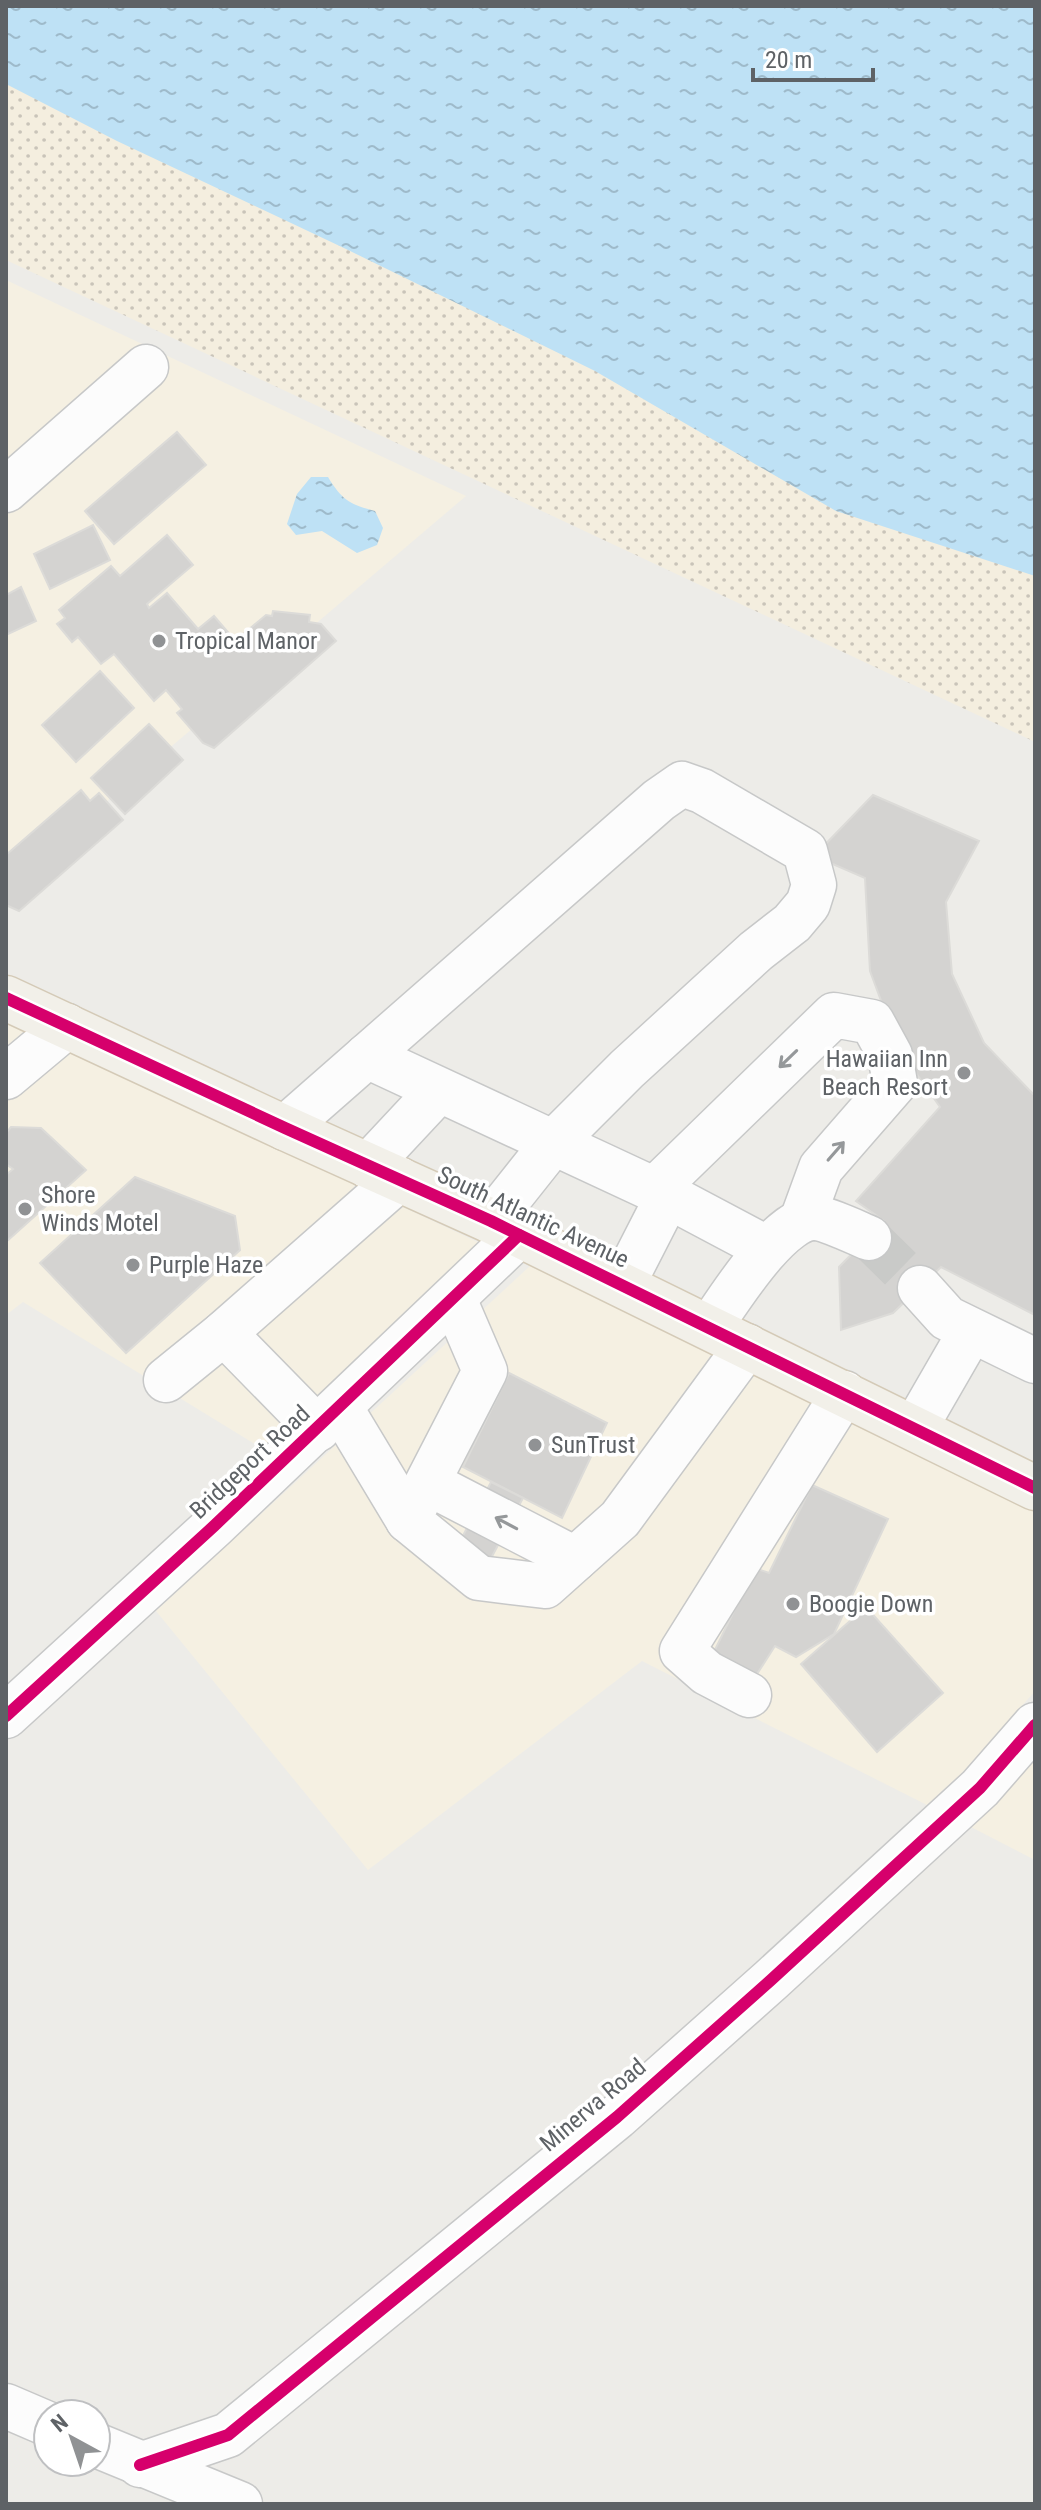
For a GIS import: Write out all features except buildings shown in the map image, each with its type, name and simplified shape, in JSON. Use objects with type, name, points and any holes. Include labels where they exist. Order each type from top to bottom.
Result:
[{"type":"main road","name":"South Atlantic Avenue","points":[[6,998],[623,1284],[1035,1488]]},
{"type":"street","points":[[6,490],[146,367]]},
{"type":"street","name":"Bridgeport Road","points":[[6,1716],[454,1299],[505,1228],[553,1143],[638,1058],[808,904],[814,885],[805,851],[702,791],[682,784],[659,800],[367,1056]]},
{"type":"street","points":[[623,1284],[661,1193],[834,1015],[872,1022],[890,1055],[895,1083],[821,1168],[802,1220]]},
{"type":"street","points":[[6,1077],[67,1026]]},
{"type":"street","points":[[285,1128],[367,1056],[661,1193],[766,1248]]},
{"type":"street","points":[[166,1380],[224,1333],[384,1173],[439,1090]]},
{"type":"street","points":[[224,1333],[329,1418],[408,1520],[479,1578],[545,1586],[620,1519],[728,1337],[766,1248],[802,1220],[817,1218],[869,1238]]},
{"type":"street","points":[[920,1288],[947,1318],[1035,1361]]},
{"type":"street","points":[[408,1520],[485,1371],[454,1299]]},
{"type":"street","points":[[915,1428],[971,1331]]},
{"type":"street","points":[[749,1695],[707,1673],[682,1651],[844,1393]]},
{"type":"street","points":[[428,1483],[575,1559]]},
{"type":"street","name":"Minerva Road","points":[[140,2465],[228,2435],[617,2117],[980,1788],[1035,1725]]},
{"type":"street","points":[[6,2406],[32,2417]]},
{"type":"street","points":[[112,2452],[240,2504]]},
{"type":"shaded area","points":[[6,280],[466,496],[6,887]]},
{"type":"shaded area","points":[[6,1021],[484,1245],[263,1449],[23,1302],[6,1315]]},
{"type":"shaded area","points":[[530,1266],[1035,1507],[1035,1691],[964,1771],[927,1805],[642,1661],[368,1870],[156,1611]]},
{"type":"shaded area","points":[[1035,1760],[1035,1860],[971,1827]]},
{"type":"sand","points":[[6,6],[1035,463],[1035,742],[6,260]]},
{"type":"water","points":[[6,6],[1035,6],[1035,576],[836,511],[595,371],[117,141],[6,84]]},
{"type":"water","points":[[311,477],[328,477],[347,500],[375,511],[383,528],[377,545],[357,553],[322,531],[296,535],[287,524],[297,494]]},
{"type":"tunnel","points":[[869,1238],[920,1288]]},
{"type":"cycle path","points":[[6,998],[491,1221],[1035,1488]]},
{"type":"cycle path","points":[[6,1716],[214,1526],[519,1235]]},
{"type":"cycle path","points":[[140,2465],[228,2435],[617,2117],[980,1788],[1035,1725]]},
{"type":"place","name":"Tropical Manor","points":[[159,641]]},
{"type":"place","name":"Hawaiian Inn Beach Resort","points":[[964,1073]]},
{"type":"place","name":"Shore Winds Motel","points":[[25,1209]]},
{"type":"place","name":"Purple Haze","points":[[133,1265]]},
{"type":"place","name":"SunTrust","points":[[535,1445]]},
{"type":"place","name":"Boogie Down","points":[[793,1604]]}]
